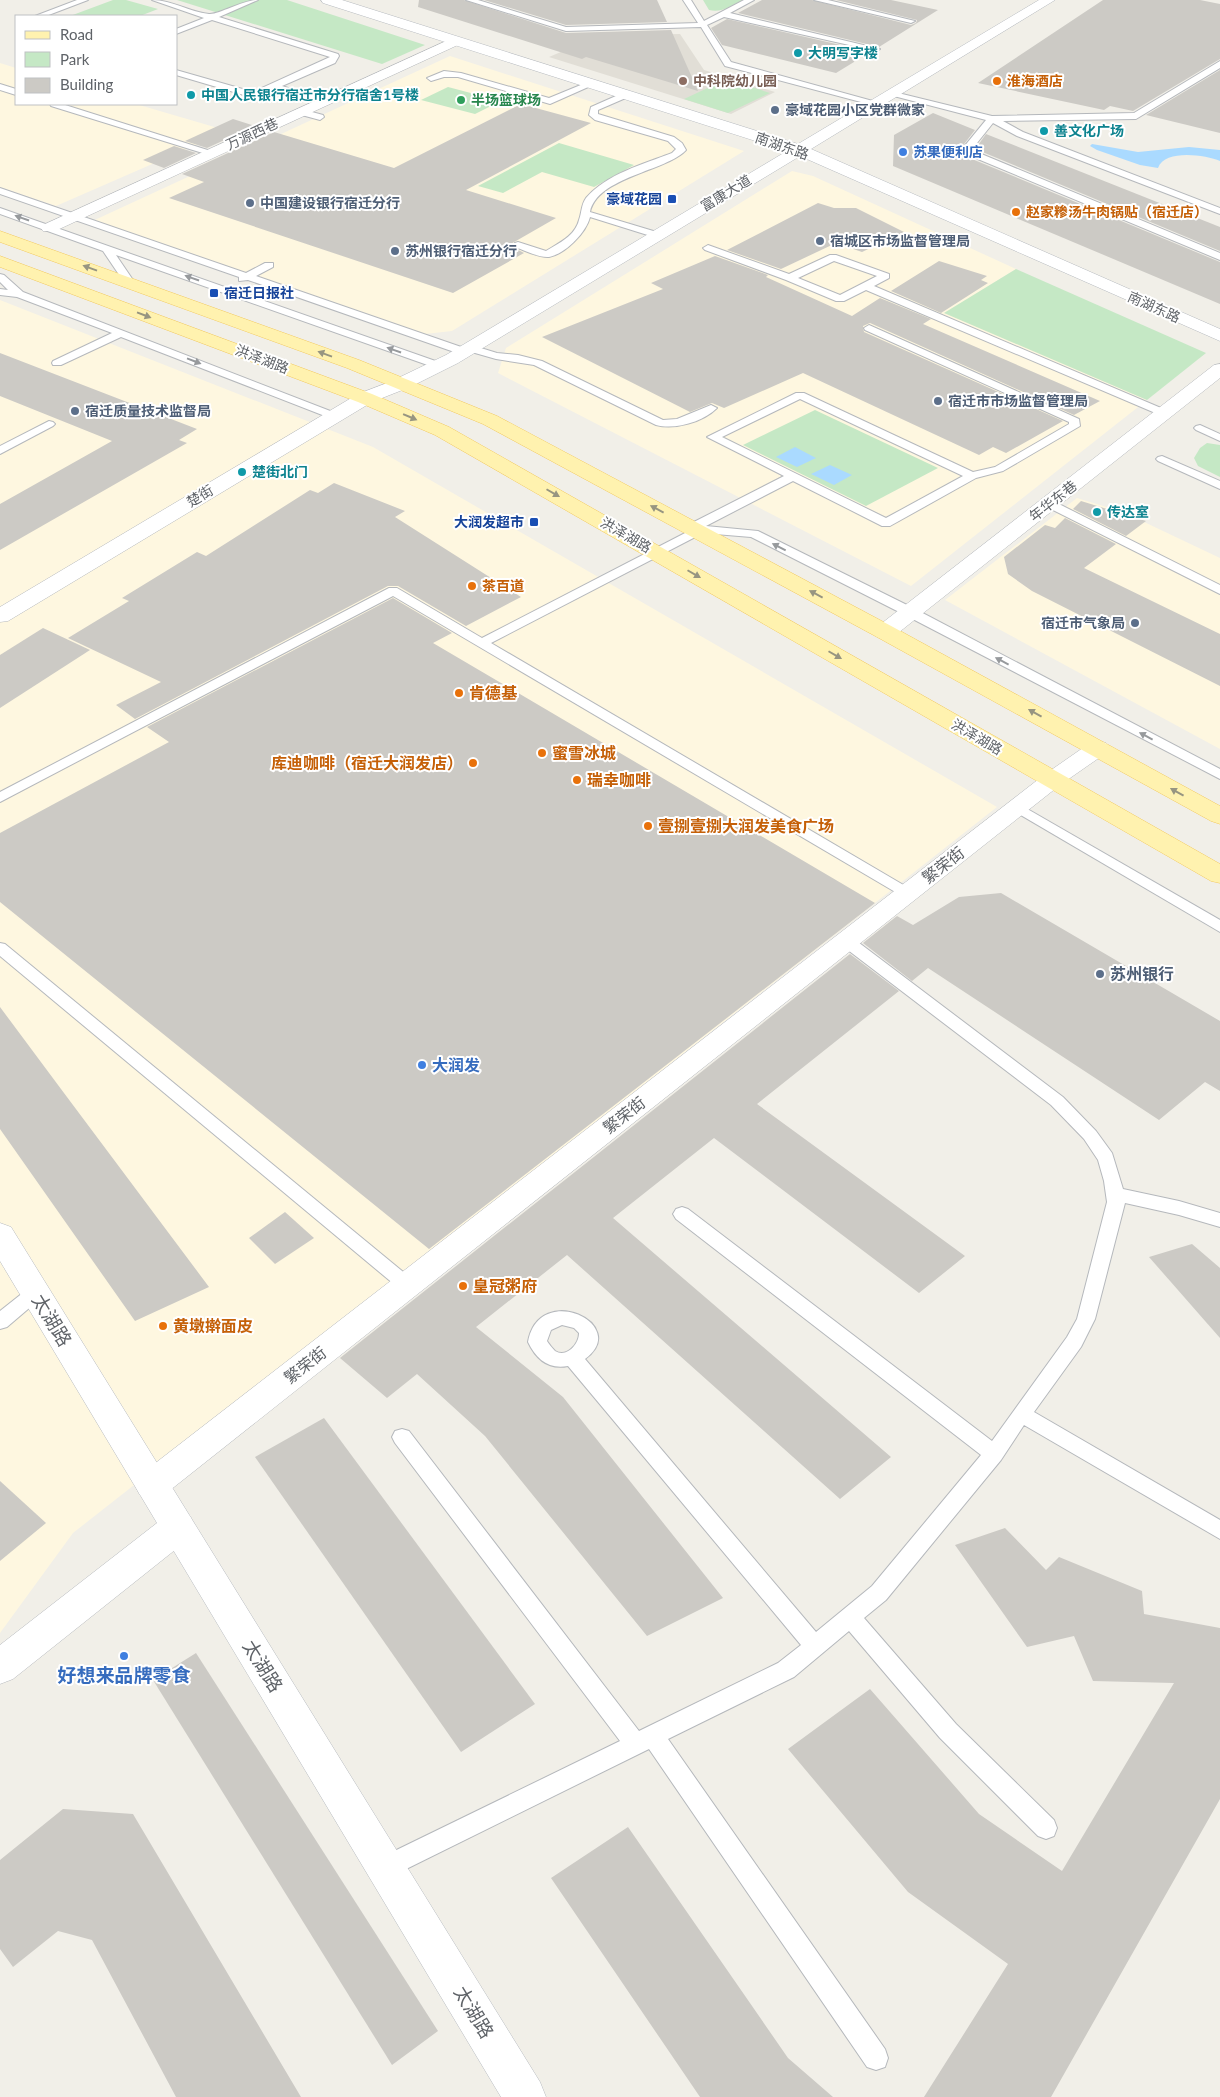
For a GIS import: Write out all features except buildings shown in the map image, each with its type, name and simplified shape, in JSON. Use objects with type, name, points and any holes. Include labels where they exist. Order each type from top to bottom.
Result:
[{"type":"main road","name":"洪泽湖路","points":[[0,236],[403,383],[490,420],[885,632],[1220,816]]},
{"type":"main road","name":"洪泽湖路","points":[[0,261],[365,398],[442,431],[1220,875]]},
{"type":"street","name":"南湖东路","points":[[328,0],[798,150],[1220,336]]},
{"type":"street","name":"富康大道","points":[[403,383],[440,366],[468,350],[1048,0]]},
{"type":"street","name":"万源西巷","points":[[49,228],[455,41]]},
{"type":"street","name":"年华东巷","points":[[885,632],[1220,369]]},
{"type":"street","name":"楚街","points":[[5,607],[365,398],[403,383]]},
{"type":"street","name":"繁荣街","points":[[152,1485],[845,940],[1052,780],[1098,748]]},
{"type":"street","name":"太湖路","points":[[0,1235],[525,2097]]},
{"type":"street","points":[[0,1667],[178,1527]]},
{"type":"lane","points":[[42,15],[84,0]]},
{"type":"lane","points":[[156,0],[335,56],[332,61],[254,95],[178,73]]},
{"type":"lane","points":[[178,31],[254,0]]},
{"type":"lane","points":[[470,0],[566,29],[702,25],[750,0]]},
{"type":"lane","points":[[687,0],[728,64],[876,103]]},
{"type":"lane","points":[[818,0],[911,21]]},
{"type":"lane","points":[[723,14],[876,49]]},
{"type":"lane","points":[[1220,64],[1136,116],[992,119],[968,148],[976,155],[1220,257]]},
{"type":"lane","points":[[431,78],[444,74],[458,75],[550,101],[591,84]]},
{"type":"lane","points":[[274,86],[324,101]]},
{"type":"lane","points":[[0,87],[15,92]]},
{"type":"lane","points":[[890,94],[992,119],[1020,134],[1220,211]]},
{"type":"lane","points":[[518,245],[547,254],[576,236],[582,227],[588,202],[594,195],[626,175],[675,155],[681,150],[679,145],[671,139],[593,115],[594,109],[625,95]]},
{"type":"lane","points":[[57,105],[212,153]]},
{"type":"lane","points":[[301,112],[320,117]]},
{"type":"lane","points":[[0,191],[468,350],[538,362],[660,423],[667,425],[681,422],[711,408]]},
{"type":"lane","points":[[0,211],[440,366]]},
{"type":"lane","points":[[585,213],[657,235]]},
{"type":"lane","points":[[106,248],[130,283]]},
{"type":"lane","points":[[708,248],[840,298],[884,276],[833,257],[790,278]]},
{"type":"lane","points":[[223,289],[269,265]]},
{"type":"lane","points":[[0,276],[19,294]]},
{"type":"lane","points":[[866,286],[1164,413]]},
{"type":"lane","points":[[0,292],[19,294],[334,416]]},
{"type":"lane","points":[[869,328],[1075,421],[1074,426],[998,469],[972,476],[886,523],[714,436],[800,395],[972,476]]},
{"type":"lane","points":[[57,364],[121,333]]},
{"type":"lane","points":[[0,451],[49,424]]},
{"type":"lane","points":[[1200,428],[1220,438]]},
{"type":"lane","points":[[1162,459],[1220,485]]},
{"type":"lane","points":[[482,643],[656,552],[793,476]]},
{"type":"lane","points":[[1049,503],[1220,590]]},
{"type":"lane","points":[[695,530],[754,534],[910,612],[1220,775]]},
{"type":"lane","points":[[0,798],[393,591],[907,892]]},
{"type":"lane","points":[[1017,807],[1220,927]]},
{"type":"lane","points":[[386,1867],[786,1670],[879,1594],[994,1454],[1074,1342],[1086,1319],[1116,1202],[1106,1158],[1090,1135],[1057,1101],[845,940]]},
{"type":"lane","points":[[0,948],[407,1285]]},
{"type":"lane","points":[[1115,1194],[1179,1208],[1220,1220]]},
{"type":"lane","points":[[682,1214],[994,1454]]},
{"type":"lane","points":[[0,1322],[35,1292]]},
{"type":"lane","points":[[573,1358],[815,1646]]},
{"type":"lane","points":[[1021,1414],[1220,1530]]},
{"type":"lane","points":[[402,1437],[644,1740],[876,2058]]},
{"type":"lane","points":[[850,1617],[948,1731],[1046,1828]]},
{"type":"shaded area","name":"中科院幼儿园","points":[[680,34],[704,70],[775,92],[731,114],[549,57],[601,35]]},
{"type":"shaded area","points":[[450,56],[744,151],[452,331],[407,336],[86,224]]},
{"type":"shaded area","points":[[0,63],[15,68],[15,105],[139,105],[228,131],[56,206],[0,187]]},
{"type":"shaded area","points":[[792,171],[813,176],[1016,269],[945,313],[1147,400],[911,586],[498,373],[506,348]]},
{"type":"shaded area","points":[[0,300],[373,447],[997,807],[73,1533],[0,1633]]},
{"type":"shaded area","name":"宿迁市气象局","points":[[1077,498],[1123,512],[1220,558],[1220,749],[945,600]]},
{"type":"green space","points":[[113,0],[126,0],[158,9],[143,15],[73,15]]},
{"type":"green space","points":[[177,0],[287,0],[425,45],[382,64]]},
{"type":"green space","points":[[703,0],[743,0],[714,11],[709,10]]},
{"type":"green space","points":[[727,79],[770,93],[728,113],[684,99]]},
{"type":"green space","name":"半场篮球场","points":[[448,87],[501,101],[475,114],[421,100]]},
{"type":"green space","points":[[559,143],[634,165],[594,187],[542,172],[503,193],[478,186]]},
{"type":"green space","points":[[1016,269],[1206,353],[1147,400],[944,313]]},
{"type":"green space","points":[[815,410],[938,468],[866,506],[743,445]]},
{"type":"green space","points":[[1207,443],[1220,445],[1220,477],[1198,466],[1194,458],[1200,448]]},
{"type":"water","points":[[1092,144],[1138,152],[1189,147],[1220,150],[1220,161],[1205,157],[1177,156],[1162,162],[1158,168],[1140,165],[1097,150],[1090,146]]},
{"type":"water","points":[[795,447],[816,458],[797,467],[776,457]]},
{"type":"water","points":[[830,465],[852,475],[834,485],[811,474]]},
{"type":"place","name":"大明写字楼","points":[[798,53]]},
{"type":"place","name":"中科院幼儿园","points":[[683,81]]},
{"type":"place","name":"淮海酒店","points":[[997,81]]},
{"type":"place","name":"中国人民银行宿迁市分行宿舍1号楼","points":[[191,95]]},
{"type":"place","name":"半场篮球场","points":[[461,100]]},
{"type":"place","name":"豪域花园小区党群微家","points":[[775,110]]},
{"type":"place","name":"善文化广场","points":[[1044,131]]},
{"type":"place","name":"苏果便利店","points":[[903,152]]},
{"type":"place","name":"豪域花园","points":[[672,199]]},
{"type":"place","name":"中国建设银行宿迁分行","points":[[250,203]]},
{"type":"place","name":"赵家糁汤牛肉锅贴（宿迁店）","points":[[1016,212]]},
{"type":"place","name":"宿城区市场监督管理局","points":[[820,241]]},
{"type":"place","name":"苏州银行宿迁分行","points":[[395,251]]},
{"type":"place","name":"宿迁日报社","points":[[214,293]]},
{"type":"place","name":"宿迁市市场监督管理局","points":[[938,401]]},
{"type":"place","name":"宿迁质量技术监督局","points":[[75,411]]},
{"type":"place","name":"楚街北门","points":[[242,472]]},
{"type":"place","name":"传达室","points":[[1097,512]]},
{"type":"place","name":"大润发超市","points":[[534,522]]},
{"type":"place","name":"茶百道","points":[[472,586]]},
{"type":"place","name":"宿迁市气象局","points":[[1135,623]]},
{"type":"place","name":"肯德基","points":[[459,693]]},
{"type":"place","name":"蜜雪冰城","points":[[542,753]]},
{"type":"place","name":"库迪咖啡（宿迁大润发店）","points":[[473,763]]},
{"type":"place","name":"瑞幸咖啡","points":[[577,780]]},
{"type":"place","name":"壹捌壹捌大润发美食广场","points":[[648,826]]},
{"type":"place","name":"苏州银行","points":[[1100,974]]},
{"type":"place","name":"大润发","points":[[422,1065]]},
{"type":"place","name":"皇冠粥府","points":[[463,1286]]},
{"type":"place","name":"黄墩擀面皮","points":[[163,1326]]},
{"type":"place","name":"好想来品牌零食","points":[[124,1656]]}]
